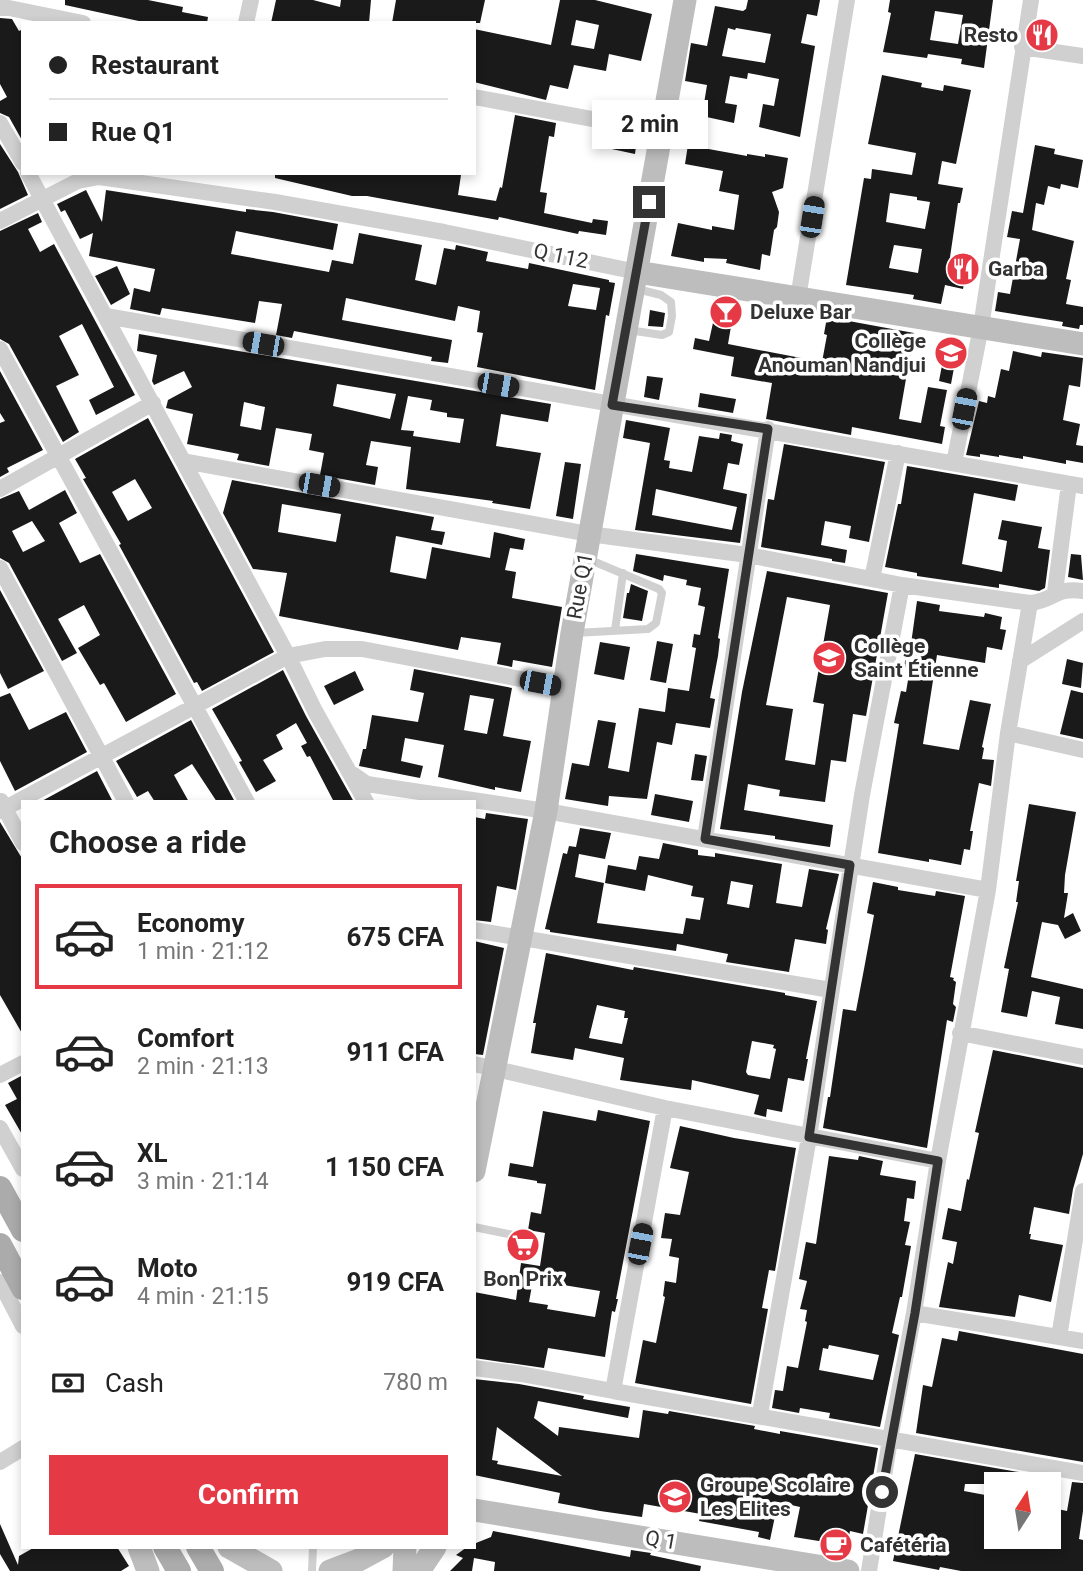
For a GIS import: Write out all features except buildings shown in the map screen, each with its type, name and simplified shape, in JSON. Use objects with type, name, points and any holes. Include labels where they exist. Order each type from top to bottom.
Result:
[{"type":"main road","points":[[0,1188],[21,1226]]},
{"type":"main road","points":[[0,1245],[21,1284]]},
{"type":"main road","points":[[166,1549],[179,1571]]},
{"type":"main road","points":[[199,1549],[212,1571]]},
{"type":"street","points":[[246,21],[251,0]]},
{"type":"street","name":"Rue Q1","points":[[476,1152],[485,1067],[519,938],[546,811],[572,633],[685,0]]},
{"type":"street","points":[[798,298],[847,0]]},
{"type":"street","points":[[954,463],[981,327],[1031,0]]},
{"type":"street","points":[[0,8],[73,21]]},
{"type":"street","points":[[1022,47],[1083,56]]},
{"type":"street","points":[[476,97],[662,132]]},
{"type":"street","points":[[0,123],[21,160]]},
{"type":"street","points":[[29,175],[365,800]]},
{"type":"street","name":"Q 112","points":[[0,221],[90,177],[114,178],[444,232],[635,280],[798,298],[1083,344]]},
{"type":"street","points":[[106,316],[612,405],[768,429],[1076,485],[1055,592]]},
{"type":"street","points":[[0,349],[246,800]]},
{"type":"street","points":[[0,489],[153,403]]},
{"type":"street","points":[[705,839],[768,429]]},
{"type":"street","points":[[873,579],[898,453]]},
{"type":"street","points":[[183,461],[589,534],[748,555],[902,585],[1030,604],[1041,602],[1055,592],[1083,591]]},
{"type":"street","points":[[0,568],[125,800]]},
{"type":"street","points":[[760,1414],[809,1137],[871,739],[902,585]]},
{"type":"street","points":[[869,1571],[890,1439],[915,1313],[960,1033],[988,890],[1008,733],[1030,604]]},
{"type":"street","points":[[1020,661],[1083,621]]},
{"type":"street","points":[[21,839],[1,806],[102,757],[288,656],[326,649],[362,649],[563,687]]},
{"type":"street","points":[[1008,733],[1083,750]]},
{"type":"street","points":[[354,775],[368,784],[473,800]]},
{"type":"street","points":[[476,800],[988,890]]},
{"type":"street","points":[[476,930],[831,990]]},
{"type":"street","points":[[960,1033],[1083,1057]]},
{"type":"street","points":[[0,1074],[21,1064]]},
{"type":"street","points":[[485,1067],[666,1108],[938,1161]]},
{"type":"street","points":[[613,1391],[666,1108]]},
{"type":"street","points":[[0,1128],[21,1165]]},
{"type":"street","points":[[1059,1337],[1080,1230],[1083,1191]]},
{"type":"street","points":[[0,1282],[21,1322]]},
{"type":"street","points":[[915,1313],[1083,1341]]},
{"type":"street","points":[[476,1368],[760,1414],[1083,1472]]},
{"type":"street","points":[[0,1462],[21,1449]]},
{"type":"street","name":"Q 1","points":[[481,1514],[755,1563],[848,1571]]},
{"type":"street","points":[[140,1549],[148,1571]]},
{"type":"street","points":[[404,1571],[405,1549]]},
{"type":"street","points":[[419,1571],[434,1549]]},
{"type":"street","points":[[236,1550],[271,1571]]},
{"type":"street","points":[[330,1571],[362,1553]]},
{"type":"lane","points":[[626,330],[662,335],[669,332],[672,316],[671,302],[635,280]]},
{"type":"lane","points":[[572,633],[654,627],[662,593],[659,589],[585,558]]},
{"type":"lane","points":[[615,631],[623,573]]},
{"type":"lane","points":[[476,1227],[519,1236]]},
{"type":"lane","points":[[312,1571],[313,1549]]},
{"type":"place","name":"Resto","points":[[1042,35]]},
{"type":"place","name":"Garba","points":[[963,269]]},
{"type":"place","name":"Deluxe Bar","points":[[726,312]]},
{"type":"place","name":"Collège Anouman Nandjui","points":[[951,353]]},
{"type":"place","name":"Collège Saint Étienne","points":[[829,658]]},
{"type":"place","name":"Bon Prix","points":[[523,1245]]},
{"type":"place","name":"Groupe Scolaire Les Elites","points":[[675,1497]]},
{"type":"place","name":"Cafétéria","points":[[836,1545]]},
{"type":"route","points":[[649,202],[612,405],[768,429],[705,839],[850,865],[809,1137],[938,1161],[915,1313],[882,1492]]}]
